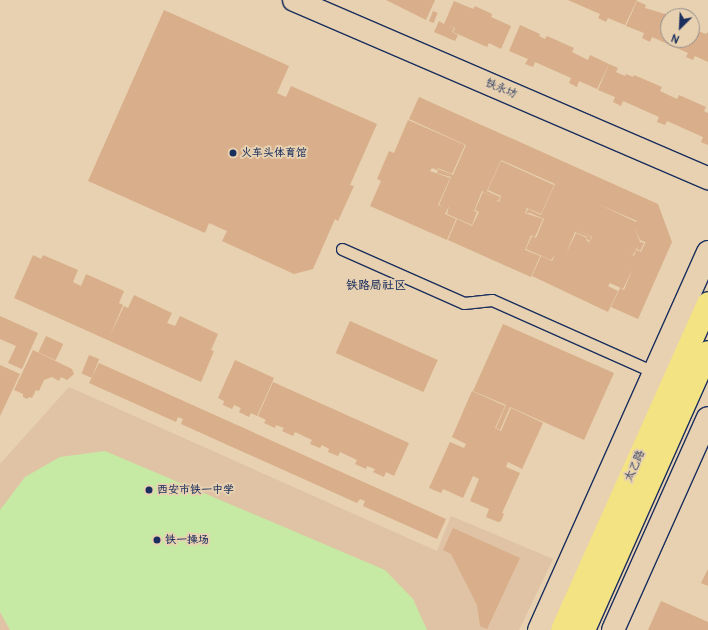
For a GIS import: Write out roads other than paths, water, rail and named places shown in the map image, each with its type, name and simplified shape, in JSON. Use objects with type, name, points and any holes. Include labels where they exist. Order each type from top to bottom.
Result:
[{"type":"main road","name":"铁永坊","points":[[294,0],[708,178]]},
{"type":"main road","points":[[539,630],[708,252]]},
{"type":"main road","name":"太乙路","points":[[562,630],[708,302]]},
{"type":"main road","name":"太乙路","points":[[584,630],[708,352]]},
{"type":"main road","points":[[613,630],[708,418]]},
{"type":"lane","points":[[342,248],[464,303],[492,300],[654,372]]},
{"type":"place","name":"火车头体育馆","points":[[233,153]]},
{"type":"place","name":"西安市铁一中学","points":[[149,490]]},
{"type":"place","name":"铁一操场","points":[[157,540]]},
{"type":"district","name":"铁路局社区","points":[[376,286]]}]
